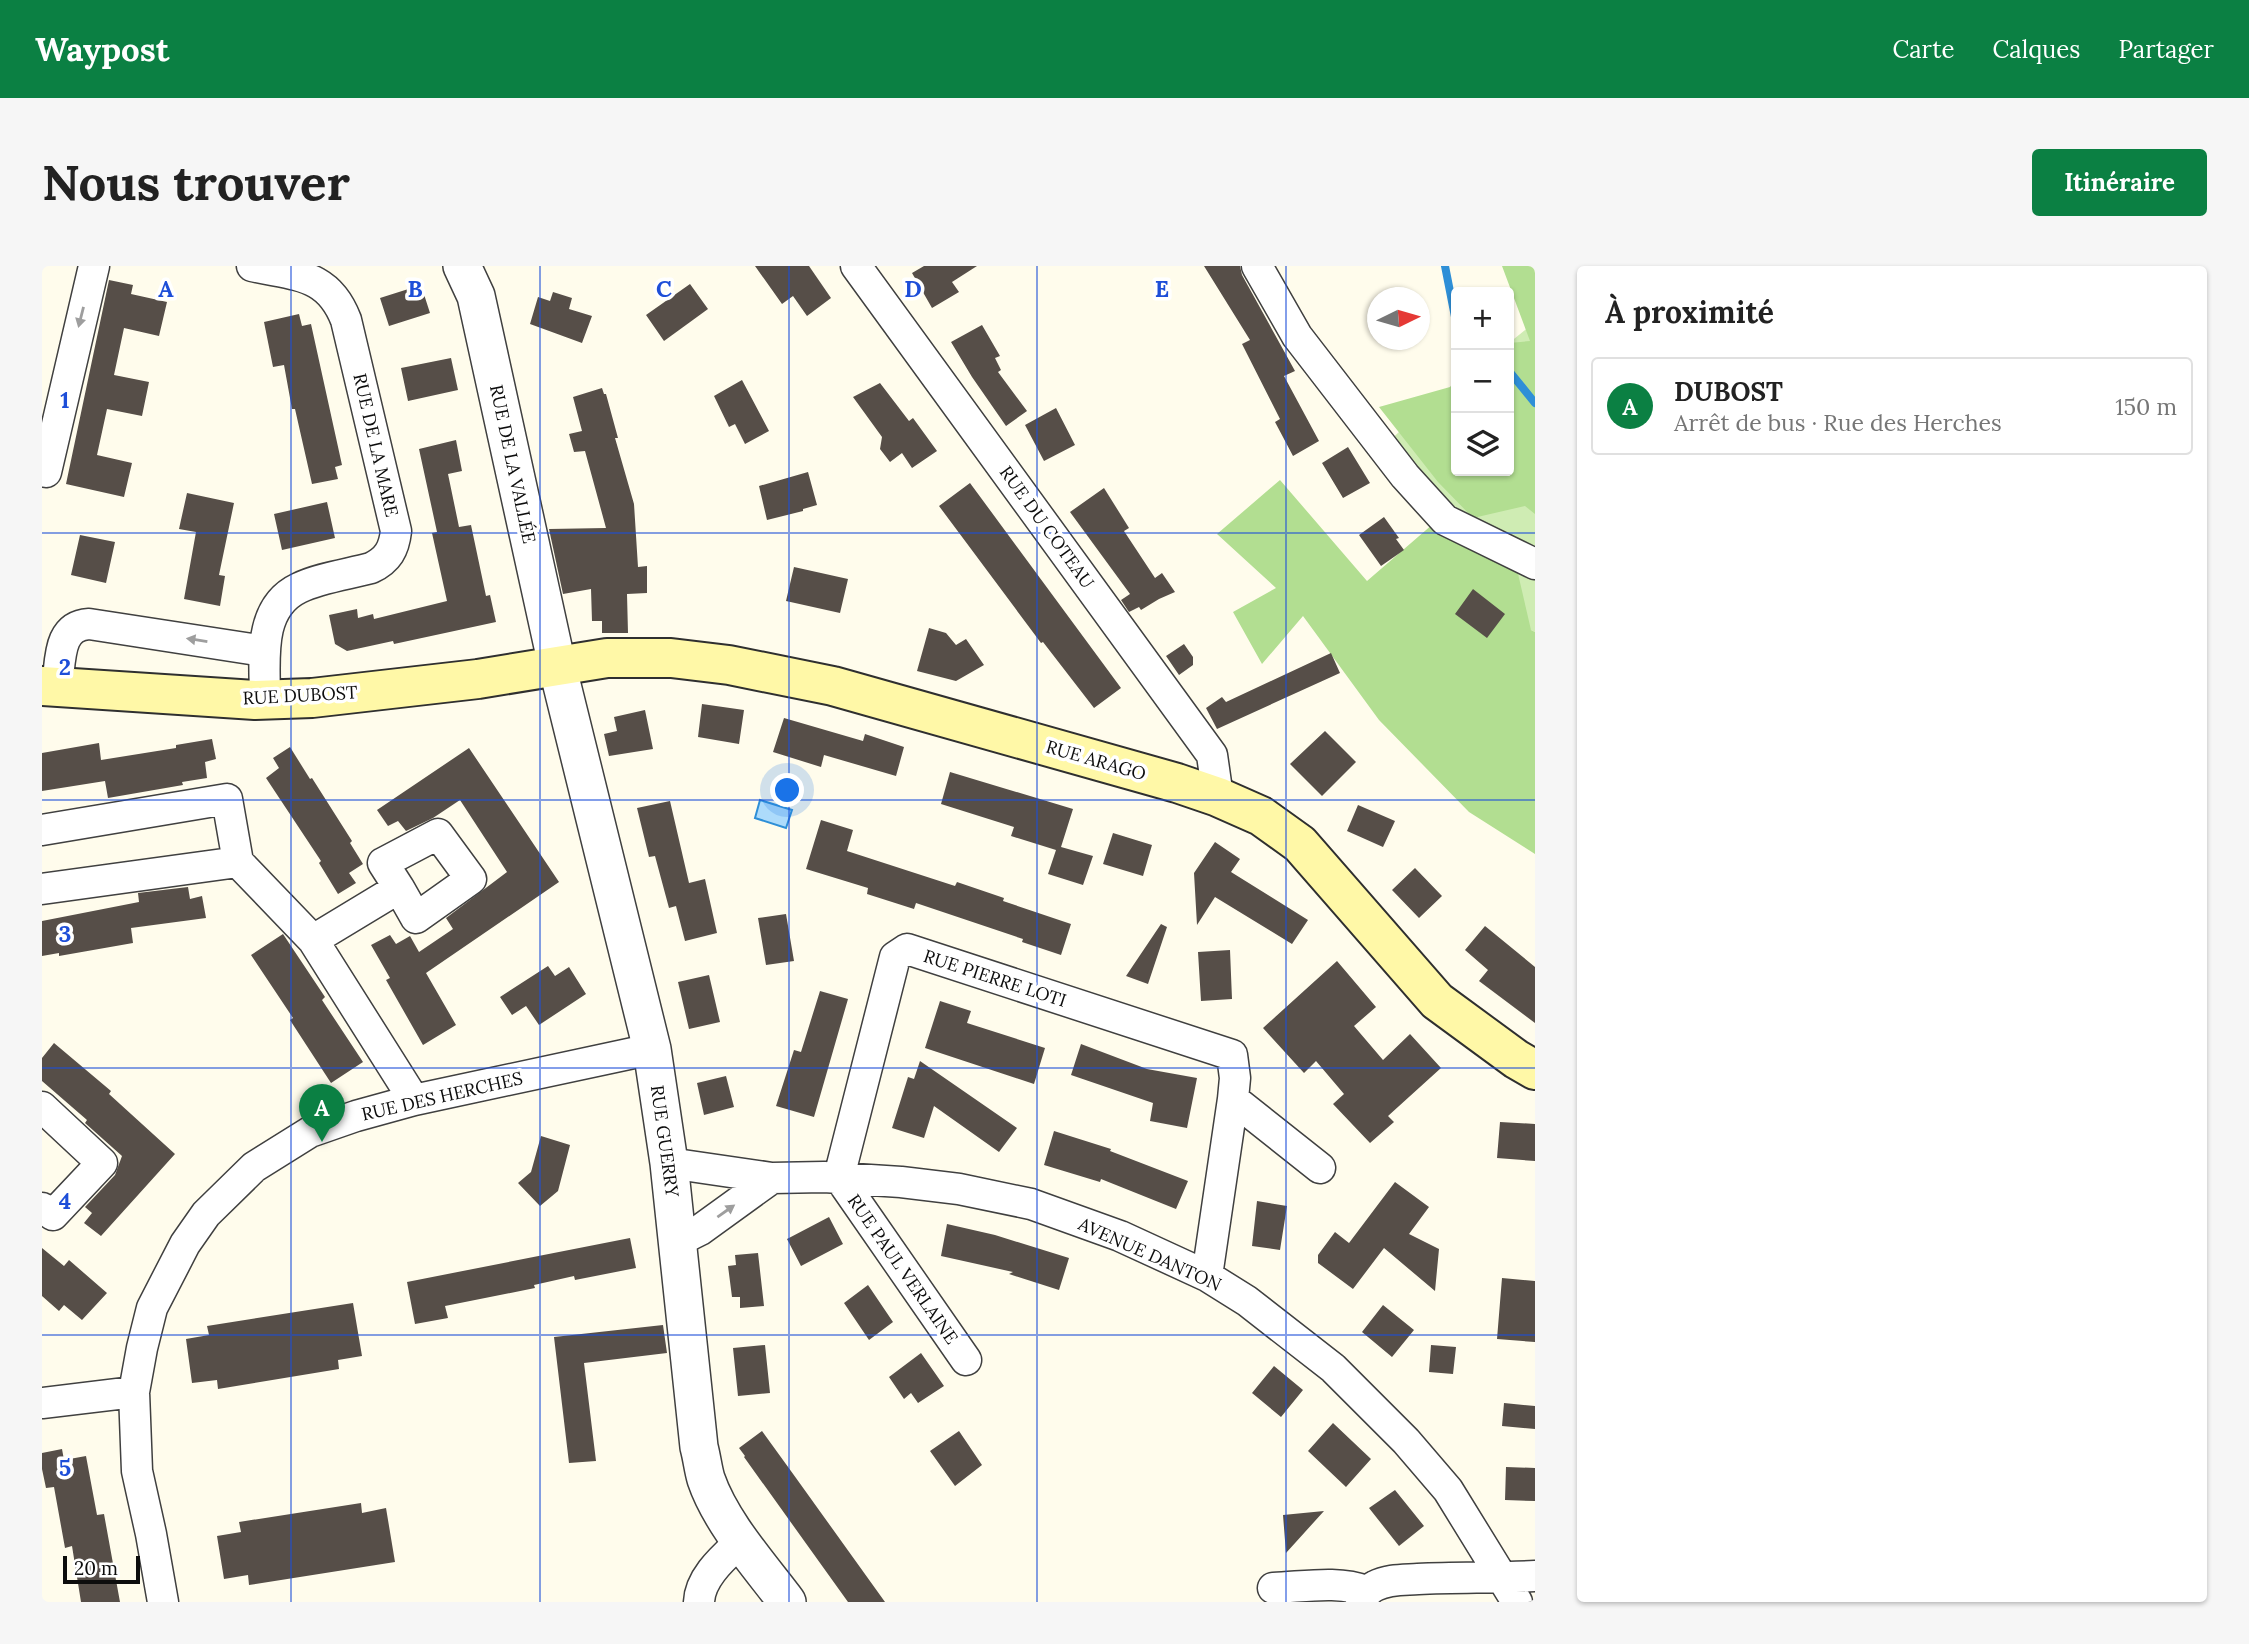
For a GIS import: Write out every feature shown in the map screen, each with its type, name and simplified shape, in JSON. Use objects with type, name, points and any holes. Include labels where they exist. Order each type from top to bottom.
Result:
[{"type":"main road","name":"RUE ARAGO","points":[[557,665],[607,658],[642,657],[671,657],[729,665],[833,686],[1218,797],[1261,816],[1300,844],[1437,1001],[1535,1070]]},
{"type":"main road","name":"RUE DUBOST","points":[[49,686],[265,699],[312,698],[450,682],[557,665]]},
{"type":"street","points":[[46,472],[55,371],[94,266]]},
{"type":"street","name":"RUE DE LA MARE","points":[[252,266],[312,280],[327,288],[341,307],[396,531],[395,543],[382,563],[300,587],[291,592],[272,614],[264,651],[265,699]]},
{"type":"street","name":"RUE DE LA VALLÉE","points":[[462,266],[476,296],[557,665]]},
{"type":"street","name":"RUE DU COTEAU","points":[[856,266],[1212,755],[1218,797]]},
{"type":"street","points":[[1257,266],[1304,345],[1405,476],[1445,520],[1535,564]]},
{"type":"street","points":[[49,686],[65,637],[71,629],[80,624],[264,651]]},
{"type":"street","name":"RUE GUERRY","points":[[557,665],[652,1049],[669,1163],[699,1447],[706,1480],[741,1541],[787,1602]]},
{"type":"street","points":[[42,830],[227,799],[238,862],[313,940],[414,1100]]},
{"type":"street","points":[[42,890],[238,862]]},
{"type":"street","points":[[313,940],[399,888]]},
{"type":"street","name":"RUE PIERRE LOTI","points":[[839,1177],[895,957],[907,949],[1232,1055],[1236,1078],[1208,1276]]},
{"type":"street","name":"RUE DES HERCHES","points":[[163,1602],[137,1471],[134,1392],[142,1348],[156,1299],[185,1244],[206,1214],[254,1167],[310,1132],[414,1100],[652,1049]]},
{"type":"street","points":[[1233,1098],[1320,1168]]},
{"type":"street","points":[[42,1107],[102,1163],[53,1215],[42,1208]]},
{"type":"street","name":"AVENUE DANTON","points":[[669,1163],[772,1178],[839,1177],[901,1182],[959,1189],[1031,1204],[1120,1236],[1208,1276],[1247,1301],[1333,1368],[1406,1441],[1448,1490],[1510,1590]]},
{"type":"street","name":"RUE PAUL VERLAINE","points":[[839,1177],[966,1360]]},
{"type":"street","points":[[678,1241],[700,1230],[772,1178]]},
{"type":"street","points":[[42,1403],[134,1392]]},
{"type":"street","points":[[699,1602],[699,1591],[711,1573],[741,1541]]},
{"type":"street","points":[[1273,1588],[1354,1586],[1364,1597],[1376,1585],[1389,1581],[1467,1576],[1510,1590],[1535,1576]]},
{"type":"green space","points":[[1502,266],[1535,266],[1535,514],[1525,506],[1473,518],[1438,482],[1379,407],[1451,386],[1451,476],[1514,476],[1514,343],[1530,341],[1514,298],[1514,287],[1510,287]]},
{"type":"green space","points":[[1535,322],[1535,632],[1383,447],[1400,431],[1451,467],[1451,476],[1514,476],[1514,339]]},
{"type":"green space","points":[[1280,480],[1367,581],[1433,524],[1516,565],[1531,630],[1535,632],[1535,854],[1469,812],[1379,720],[1303,616],[1262,664],[1233,612],[1276,588],[1217,534]]},
{"type":"water","points":[[760,800],[792,810],[786,828],[755,818]]},
{"type":"building","points":[[755,266],[809,266],[831,298],[807,316],[793,296],[782,304]]},
{"type":"building","points":[[924,266],[977,266],[952,282],[959,292],[932,308],[912,273]]},
{"type":"building","points":[[1204,266],[1240,266],[1242,275],[1295,371],[1284,376],[1319,441],[1293,456],[1275,422],[1280,419],[1242,344],[1250,340]]},
{"type":"building","points":[[109,280],[133,285],[131,294],[167,302],[159,336],[124,328],[114,375],[149,382],[142,416],[107,409],[97,455],[132,463],[124,497],[66,484]]},
{"type":"building","points":[[690,284],[708,309],[664,341],[646,315]]},
{"type":"building","points":[[421,285],[430,313],[389,326],[380,298]]},
{"type":"building","points":[[553,292],[572,298],[569,309],[592,316],[582,343],[530,324],[538,297],[550,301]]},
{"type":"building","points":[[299,314],[302,326],[311,324],[342,465],[335,467],[338,479],[312,484],[295,409],[292,409],[284,365],[273,367],[264,322]]},
{"type":"building","points":[[982,325],[1000,356],[995,358],[1001,370],[998,372],[1027,411],[1006,426],[951,342]]},
{"type":"building","points":[[451,358],[458,390],[408,401],[401,368]]},
{"type":"building","points":[[742,380],[769,431],[745,444],[735,424],[729,427],[714,396]]},
{"type":"building","points":[[880,383],[909,421],[913,418],[937,451],[912,468],[902,453],[890,462],[880,449],[882,437],[853,397]]},
{"type":"building","points":[[602,388],[606,394],[618,438],[615,438],[634,504],[638,567],[647,566],[647,593],[627,594],[628,633],[602,633],[602,621],[592,621],[591,589],[563,594],[549,529],[606,528],[585,451],[574,452],[569,434],[582,431],[573,397]]},
{"type":"building","points":[[1056,408],[1075,445],[1044,461],[1025,425]]},
{"type":"building","points":[[456,440],[462,471],[448,474],[459,527],[471,525],[486,596],[490,595],[496,622],[394,644],[393,641],[347,651],[335,644],[329,615],[357,609],[358,618],[373,614],[374,619],[447,601],[432,533],[437,532],[419,449]]},
{"type":"building","points":[[1348,447],[1370,483],[1343,498],[1322,463]]},
{"type":"building","points":[[808,472],[817,505],[767,520],[759,486]]},
{"type":"building","points":[[970,483],[1121,688],[1094,708],[1043,642],[1041,643],[939,506]]},
{"type":"building","points":[[1104,488],[1129,528],[1124,531],[1155,578],[1162,573],[1175,592],[1141,610],[1139,607],[1129,612],[1121,600],[1130,594],[1070,512]]},
{"type":"building","points":[[187,493],[234,503],[219,575],[225,576],[220,606],[184,599],[196,532],[179,529]]},
{"type":"building","points":[[327,502],[335,538],[282,550],[274,514]]},
{"type":"building","points":[[1384,517],[1404,550],[1381,566],[1359,535]]},
{"type":"building","points":[[80,535],[115,542],[106,583],[71,575]]},
{"type":"building","points":[[794,567],[848,579],[840,613],[786,601]]},
{"type":"building","points":[[1473,589],[1505,614],[1487,638],[1455,614]]},
{"type":"building","points":[[929,628],[946,633],[956,645],[966,639],[984,665],[956,681],[917,671]]},
{"type":"building","points":[[1184,644],[1193,657],[1193,665],[1179,675],[1166,656]]},
{"type":"building","points":[[1331,653],[1340,673],[1217,729],[1206,708],[1222,697],[1226,702]]},
{"type":"building","points":[[702,704],[744,710],[739,744],[698,737]]},
{"type":"building","points":[[645,710],[653,749],[609,756],[604,734],[617,731],[614,717]]},
{"type":"building","points":[[784,718],[863,741],[865,734],[904,747],[896,776],[824,755],[821,767],[773,752]]},
{"type":"building","points":[[1325,731],[1356,762],[1322,796],[1290,764]]},
{"type":"building","points":[[212,739],[216,759],[205,762],[207,778],[182,782],[183,785],[108,798],[105,781],[42,791],[42,753],[99,743],[101,760],[176,748],[176,745]]},
{"type":"building","points":[[290,747],[352,841],[350,843],[363,864],[349,873],[356,883],[338,894],[319,863],[321,861],[266,778],[279,768],[273,758]]},
{"type":"building","points":[[469,748],[559,882],[426,973],[456,1025],[423,1045],[386,980],[390,978],[371,945],[390,935],[396,944],[410,936],[419,952],[453,929],[446,918],[507,872],[460,800],[433,818],[406,831],[398,821],[388,826],[377,810]]},
{"type":"building","points":[[950,772],[1073,809],[1061,847],[1093,856],[1083,885],[1048,874],[1056,850],[1011,836],[1014,827],[941,804]]},
{"type":"building","points":[[670,801],[689,883],[705,879],[717,933],[685,941],[676,906],[669,908],[655,856],[649,857],[637,808]]},
{"type":"building","points":[[1358,805],[1395,821],[1383,847],[1347,831]]},
{"type":"building","points":[[821,820],[853,830],[847,851],[955,886],[957,882],[1071,924],[1061,955],[1022,942],[1023,939],[916,903],[914,909],[867,894],[868,888],[806,869]]},
{"type":"building","points":[[1113,833],[1152,845],[1143,876],[1103,864]]},
{"type":"building","points":[[1215,842],[1240,859],[1231,872],[1308,920],[1292,944],[1215,897],[1197,925],[1194,873]]},
{"type":"building","points":[[1415,868],[1442,896],[1419,918],[1392,890]]},
{"type":"building","points":[[188,887],[190,899],[202,896],[206,918],[131,928],[133,943],[59,956],[59,953],[42,956],[42,921],[139,902],[138,893]]},
{"type":"building","points":[[786,914],[794,961],[766,965],[758,918]]},
{"type":"building","points":[[1161,924],[1167,927],[1148,984],[1126,976]]},
{"type":"building","points":[[1485,926],[1535,967],[1535,1023],[1479,981],[1488,970],[1465,950]]},
{"type":"building","points":[[283,934],[325,997],[322,1000],[363,1062],[331,1083],[290,1020],[293,1018],[251,955]]},
{"type":"building","points":[[1230,950],[1232,999],[1201,1001],[1198,952]]},
{"type":"building","points":[[1337,961],[1376,1007],[1354,1026],[1383,1060],[1410,1034],[1441,1068],[1388,1116],[1394,1122],[1370,1143],[1333,1104],[1344,1094],[1316,1061],[1304,1073],[1263,1028]]},
{"type":"building","points":[[548,966],[555,976],[569,967],[586,994],[539,1025],[526,1006],[512,1015],[500,997]]},
{"type":"building","points":[[709,975],[720,1022],[689,1029],[678,982]]},
{"type":"building","points":[[820,991],[848,999],[814,1117],[776,1106],[794,1050],[801,1052]]},
{"type":"building","points":[[940,1001],[971,1011],[967,1023],[1045,1048],[1034,1084],[925,1048]]},
{"type":"building","points":[[54,1043],[111,1091],[109,1094],[175,1154],[101,1236],[84,1223],[92,1213],[85,1207],[115,1175],[122,1156],[85,1123],[87,1120],[42,1081],[42,1058]]},
{"type":"building","points":[[1081,1044],[1147,1069],[1197,1078],[1187,1128],[1150,1121],[1153,1103],[1071,1075]]},
{"type":"building","points":[[920,1061],[1017,1128],[999,1152],[934,1106],[924,1138],[892,1128],[908,1077],[914,1079]]},
{"type":"building","points":[[726,1076],[734,1107],[704,1115],[697,1083]]},
{"type":"building","points":[[1500,1122],[1535,1124],[1535,1161],[1497,1158]]},
{"type":"building","points":[[1054,1131],[1111,1149],[1110,1151],[1188,1181],[1176,1209],[1101,1179],[1100,1182],[1044,1165]]},
{"type":"building","points":[[541,1136],[570,1145],[558,1191],[540,1206],[518,1183],[531,1172]]},
{"type":"building","points":[[1395,1182],[1429,1207],[1409,1234],[1439,1249],[1435,1291],[1384,1248],[1353,1289],[1318,1263],[1318,1255],[1335,1232],[1349,1243]]},
{"type":"building","points":[[1257,1201],[1287,1206],[1280,1250],[1252,1246]]},
{"type":"building","points":[[829,1217],[843,1244],[801,1266],[787,1239]]},
{"type":"building","points":[[947,1224],[995,1235],[1069,1258],[1059,1290],[1009,1274],[1013,1272],[941,1256]]},
{"type":"building","points":[[630,1238],[636,1268],[575,1280],[574,1276],[534,1285],[535,1288],[445,1306],[448,1318],[415,1324],[407,1282]]},
{"type":"building","points":[[42,1248],[64,1266],[69,1260],[107,1293],[82,1320],[64,1305],[59,1311],[42,1296]]},
{"type":"building","points":[[758,1253],[764,1306],[740,1308],[740,1297],[732,1297],[728,1266],[736,1265],[735,1255]]},
{"type":"building","points":[[1502,1278],[1535,1281],[1535,1342],[1497,1339]]},
{"type":"building","points":[[868,1285],[893,1322],[869,1340],[844,1303]]},
{"type":"building","points":[[353,1303],[362,1356],[338,1360],[339,1369],[218,1389],[217,1380],[192,1383],[186,1339],[209,1335],[207,1326]]},
{"type":"building","points":[[1383,1305],[1414,1330],[1392,1357],[1362,1332]]},
{"type":"building","points":[[663,1325],[667,1353],[584,1363],[596,1461],[569,1463],[554,1337]]},
{"type":"building","points":[[765,1345],[770,1393],[738,1396],[733,1348]]},
{"type":"building","points":[[1431,1345],[1456,1347],[1453,1374],[1429,1372]]},
{"type":"building","points":[[921,1353],[944,1386],[918,1403],[911,1393],[904,1399],[889,1377]]},
{"type":"building","points":[[1274,1366],[1303,1390],[1281,1417],[1252,1393]]},
{"type":"building","points":[[1504,1403],[1535,1406],[1535,1429],[1502,1426]]},
{"type":"building","points":[[1333,1423],[1371,1459],[1346,1487],[1308,1451]]},
{"type":"building","points":[[762,1431],[885,1602],[848,1602],[739,1448]]},
{"type":"building","points":[[959,1431],[982,1465],[955,1486],[930,1451]]},
{"type":"building","points":[[62,1449],[64,1460],[86,1456],[97,1515],[104,1514],[120,1602],[81,1602],[72,1546],[65,1548],[54,1487],[46,1488],[42,1469],[42,1453]]},
{"type":"building","points":[[1506,1467],[1535,1468],[1535,1501],[1505,1500]]},
{"type":"building","points":[[1395,1490],[1424,1526],[1399,1546],[1369,1508]]},
{"type":"building","points":[[361,1503],[362,1513],[386,1508],[395,1562],[249,1585],[248,1575],[224,1579],[217,1536],[241,1532],[239,1522]]},
{"type":"building","points":[[1324,1511],[1286,1553],[1283,1515]]},
{"type":"waterway","points":[[1445,266],[1451,297]]},
{"type":"waterway","points":[[1514,377],[1535,403]]},
{"type":"place","name":"DUBOST","points":[[322,1142]]}]
